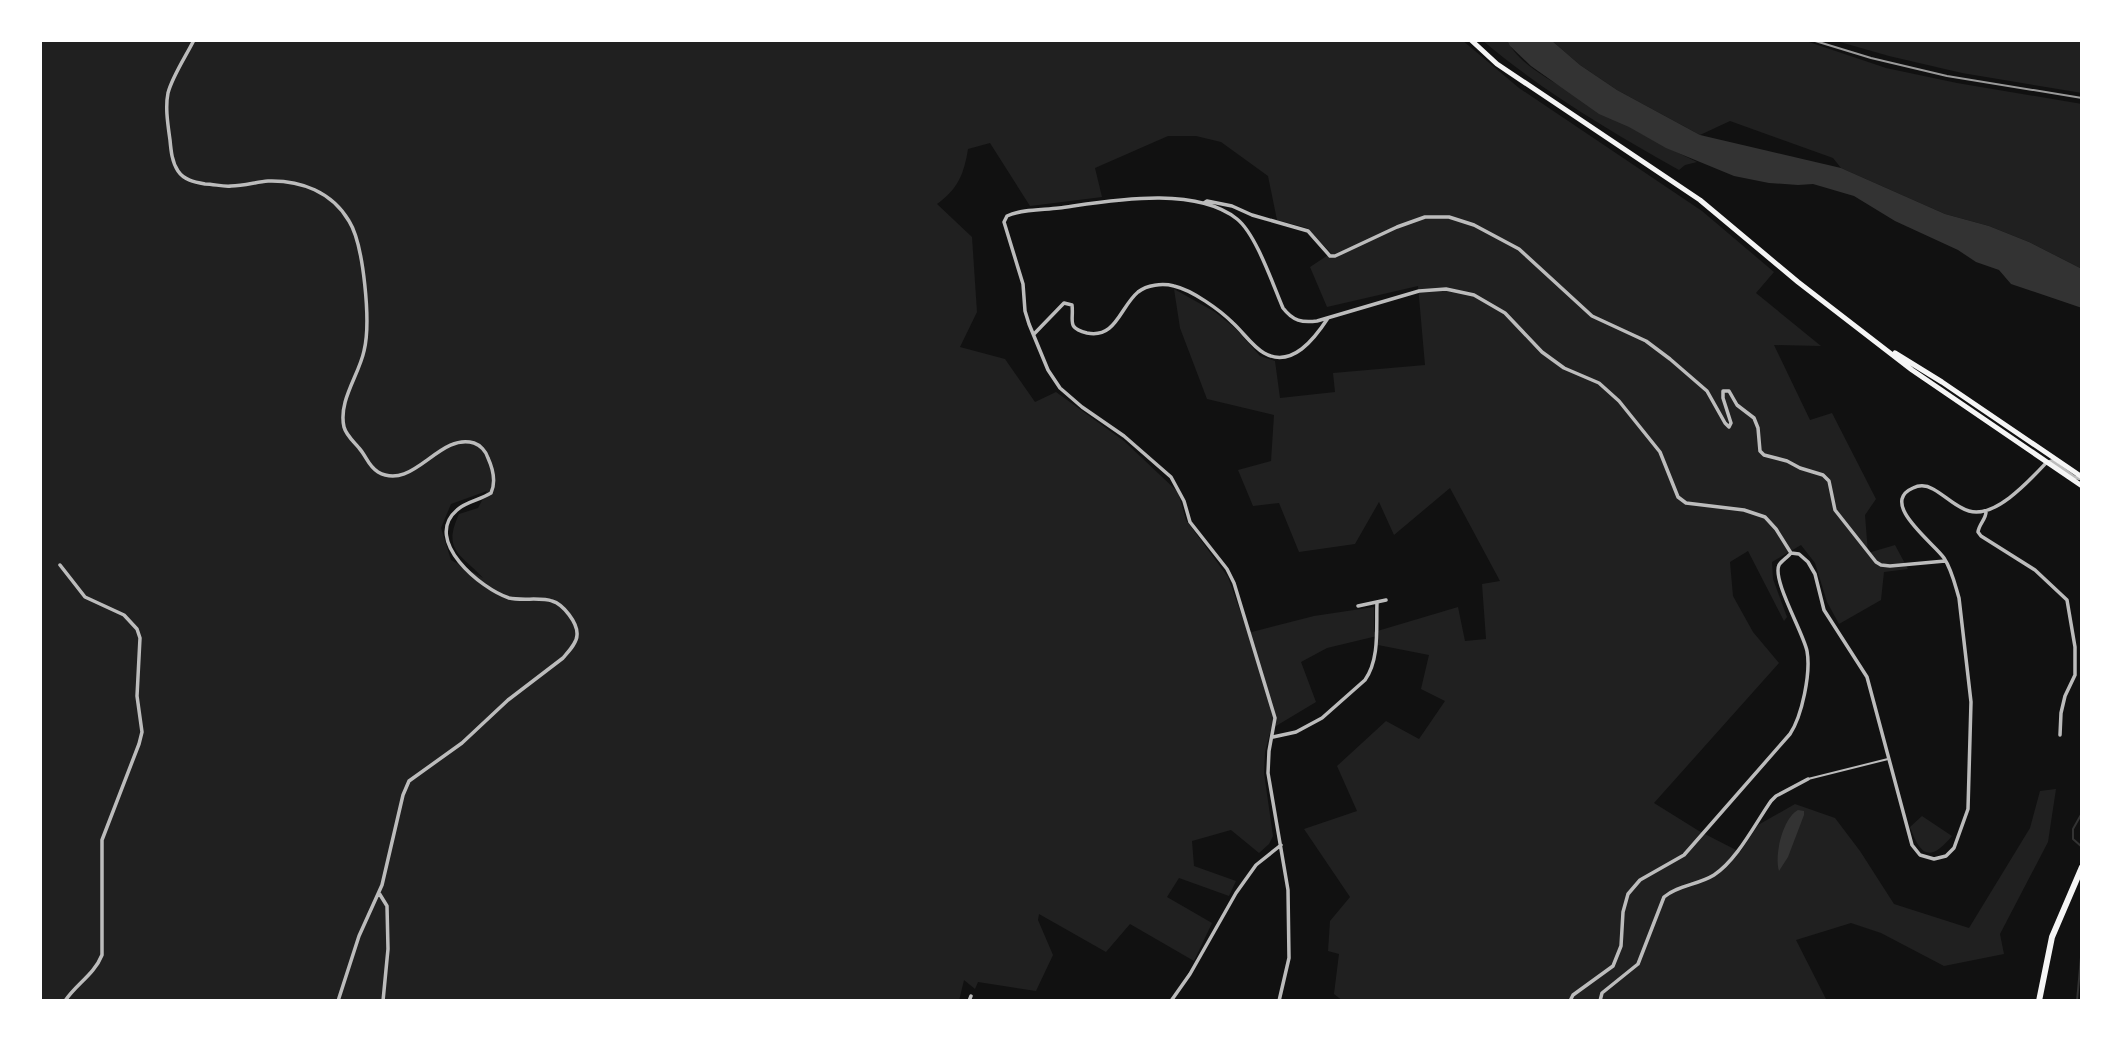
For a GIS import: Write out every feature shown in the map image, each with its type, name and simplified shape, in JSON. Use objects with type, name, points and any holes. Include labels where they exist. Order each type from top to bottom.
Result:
[{"type":"highway","points":[[2039,1001],[2052,937],[2081,868]]},
{"type":"main road","points":[[1471,40],[1497,64],[1700,200],[1912,370],[2082,486]]},
{"type":"main road","points":[[1867,336],[1942,382],[2082,478]]},
{"type":"street","points":[[194,40],[169,92],[167,114],[172,157],[178,172],[191,182],[231,186],[270,181],[302,184],[322,192],[343,211],[353,228],[363,273],[367,320],[365,350],[344,408],[344,428],[370,467],[382,475],[399,476],[461,441],[477,444],[487,453],[494,486],[491,493],[457,509],[450,519],[446,533],[450,549],[458,563],[509,598],[551,600],[563,607],[575,624],[577,635],[571,649],[563,658],[508,700],[462,743],[409,781],[403,795],[379,893],[359,936],[338,1001]]},
{"type":"street","points":[[1279,1001],[1289,958],[1288,890],[1268,773],[1275,718],[1234,583],[1227,569],[1190,522],[1179,489],[1171,477],[1124,436],[1060,388],[1048,370],[1025,312],[1023,284],[1004,222],[1007,216],[1125,199],[1152,198],[1202,203],[1236,218],[1249,230],[1283,309],[1290,317],[1303,323],[1419,291],[1446,289],[1474,295],[1505,313],[1542,352],[1564,368],[1599,383],[1619,401],[1660,452],[1678,497],[1686,503],[1744,510],[1765,517],[1776,529],[1791,554]]},
{"type":"street","points":[[1202,203],[1207,201],[1232,206],[1252,215],[1308,231],[1329,256],[1335,257],[1425,217],[1450,217],[1474,225],[1519,249],[1592,316],[1646,341],[1670,359],[1707,391],[1729,426],[1731,423],[1723,398],[1723,391],[1729,391],[1737,405],[1754,418],[1758,428],[1760,451],[1764,455],[1823,475],[1829,481],[1835,510],[1876,562],[1890,566],[1945,561]]},
{"type":"street","points":[[1034,334],[1064,303],[1072,305],[1071,323],[1074,327],[1080,331],[1101,334],[1111,328],[1133,297],[1156,285],[1177,286],[1191,293],[1232,321],[1257,347],[1272,356],[1293,355],[1304,348],[1314,339],[1328,318]]},
{"type":"street","points":[[2045,453],[2047,462]]},
{"type":"street","points":[[1570,1001],[1573,995],[1614,966],[1621,946],[1623,912],[1628,894],[1640,880],[1684,855],[1798,722],[1807,672],[1807,653],[1778,575],[1779,565],[1791,554],[1799,554],[1808,562],[1815,574],[1824,610],[1867,677],[1912,845],[1920,855],[1934,859],[1946,856],[1954,848],[1968,809],[1971,702],[1958,598],[1955,582],[1945,561],[1906,518],[1902,506],[1906,491],[1916,486],[1924,486],[1972,512],[1986,512],[1999,507],[2047,462],[2052,461],[2074,477],[2082,478]]},
{"type":"street","points":[[1986,512],[1979,526],[1978,532],[1981,536],[2035,570],[2067,600],[2075,647],[2075,675],[2060,713],[2060,735]]},
{"type":"street","points":[[60,565],[85,597],[124,615],[132,621],[141,638],[137,695],[142,732],[103,840],[103,956],[97,967],[65,1001]]},
{"type":"street","points":[[1357,606],[1386,600]]},
{"type":"street","points":[[1273,737],[1296,732],[1322,718],[1365,680],[1373,665],[1377,603]]},
{"type":"street","points":[[1600,1001],[1602,993],[1638,964],[1664,897],[1718,872],[1732,858],[1771,801],[1808,779]]},
{"type":"street","points":[[1171,1001],[1190,974],[1236,893],[1256,865],[1281,845]]},
{"type":"street","points":[[379,893],[387,906],[388,949],[383,1001]]},
{"type":"lane","points":[[1808,779],[1889,759]]},
{"type":"shaded area","points":[[40,40],[1462,40],[1519,88],[1702,211],[1774,272],[1756,293],[1821,346],[1774,345],[1810,420],[1832,413],[1876,499],[1865,515],[1868,553],[1895,545],[1908,569],[1884,572],[1881,600],[1839,624],[1827,602],[1815,563],[1801,545],[1772,562],[1773,579],[1787,617],[1784,621],[1748,551],[1730,562],[1733,596],[1753,632],[1779,663],[1654,803],[1740,852],[1758,825],[1795,804],[1835,818],[1894,904],[1969,928],[2030,828],[2040,791],[2056,789],[2048,842],[2000,934],[2004,954],[1944,966],[1881,933],[1851,923],[1796,940],[1827,1001],[1343,1001],[1334,994],[1339,954],[1328,951],[1330,921],[1350,897],[1304,829],[1357,811],[1337,766],[1386,721],[1419,739],[1445,701],[1421,689],[1429,655],[1378,645],[1377,636],[1327,648],[1301,662],[1316,702],[1271,729],[1265,752],[1264,773],[1273,836],[1269,844],[1259,853],[1231,830],[1192,841],[1194,866],[1236,881],[1229,896],[1179,878],[1167,897],[1212,923],[1194,961],[1130,924],[1106,952],[1039,914],[1038,920],[1053,955],[1036,991],[978,982],[975,989],[964,980],[959,1001],[40,1001]],"holes":[[[1168,136],[1196,136],[1221,142],[1268,176],[1277,220],[1307,228],[1331,253],[1310,267],[1327,307],[1418,286],[1425,365],[1333,373],[1335,392],[1280,398],[1275,361],[1260,356],[1236,329],[1215,312],[1174,289],[1180,328],[1207,399],[1274,415],[1271,461],[1238,470],[1253,506],[1279,503],[1299,552],[1355,544],[1379,502],[1394,535],[1450,488],[1500,581],[1482,584],[1486,639],[1465,641],[1458,607],[1374,632],[1374,607],[1314,616],[1248,633],[1228,577],[1186,520],[1178,492],[1124,441],[1056,392],[1035,402],[1005,359],[960,347],[977,312],[972,237],[937,204],[950,193],[959,180],[968,149],[990,143],[1030,206],[1102,197],[1095,168]],[[487,491],[478,508],[459,514],[452,536],[456,551],[483,578],[451,560],[441,528],[451,504]]]},
{"type":"shaded area","points":[[1482,40],[1507,40],[1519,57],[1546,77],[1634,130],[1697,162],[1685,165],[1679,170],[1553,93]]},
{"type":"shaded area","points":[[1507,40],[1551,40],[1580,65],[1617,90],[1700,135],[1841,168],[1945,214],[1989,226],[2029,242],[2082,269],[2082,308],[2011,284],[1999,270],[1976,262],[1958,250],[1895,221],[1854,196],[1813,184],[1769,183],[1734,176],[1666,148],[1599,114],[1531,66]]},
{"type":"shaded area","points":[[1551,40],[1803,40],[1886,68],[2082,104],[2082,269],[2029,242],[1989,226],[1945,214],[1841,168],[1833,158],[1730,121],[1700,135],[1617,90],[1580,65]]},
{"type":"shaded area","points":[[1833,40],[2082,40],[2082,93],[1962,73]]},
{"type":"shaded area","points":[[1798,810],[1804,811],[1804,815],[1788,857],[1779,871],[1781,838],[1788,821]]},
{"type":"shaded area","points":[[1922,816],[1952,836],[1932,852],[1923,850],[1918,845],[1910,827]]},
{"type":"waterway","points":[[2082,813],[2073,829],[2073,839],[2082,847]]},
{"type":"waterway","points":[[2077,1001],[2082,946]]},
{"type":"railway","points":[[1812,40],[1871,58],[1947,76],[2082,98]]}]
